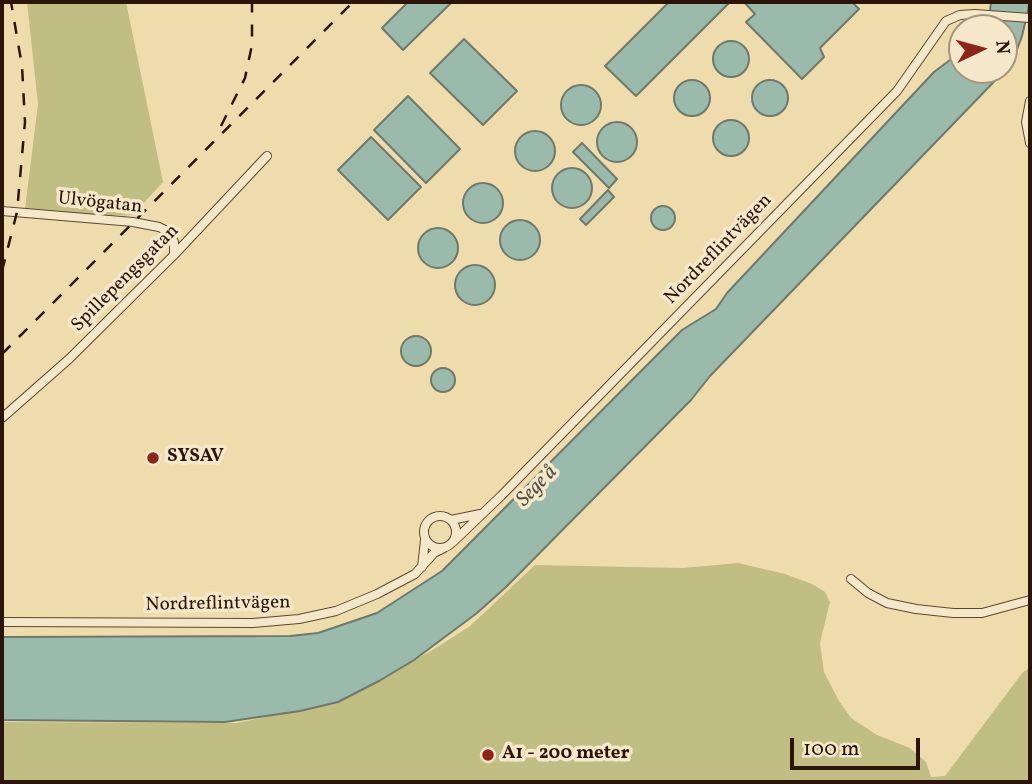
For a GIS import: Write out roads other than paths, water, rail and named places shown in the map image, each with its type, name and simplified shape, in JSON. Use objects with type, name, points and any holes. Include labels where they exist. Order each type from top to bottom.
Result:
[{"type":"street","name":"Nordreflintvägen","points":[[453,542],[897,91],[946,21],[960,15],[975,14],[1030,18]]},
{"type":"street","points":[[1030,101],[1027,122],[1030,143]]},
{"type":"street","name":"Spillepengsgatan","points":[[2,418],[69,359],[174,256],[267,156]]},
{"type":"street","name":"Ulvögatan","points":[[2,211],[134,222],[159,227],[169,232],[174,242],[174,256]]},
{"type":"street","points":[[422,567],[424,529],[429,520],[439,516],[451,520],[483,514]]},
{"type":"street","points":[[425,540],[433,547],[444,548],[453,542],[456,532],[451,520]]},
{"type":"street","name":"Nordreflintvägen","points":[[2,622],[253,623],[299,619],[336,611],[377,594],[415,575],[434,553],[444,548]]},
{"type":"street","points":[[851,579],[868,593],[887,603],[916,609],[982,613],[1030,600]]},
{"type":"water","points":[[408,2],[452,2],[403,50],[382,28]]},
{"type":"water","points":[[669,2],[730,2],[636,96],[605,66]]},
{"type":"water","points":[[746,2],[852,2],[859,9],[820,48],[824,57],[802,79],[746,22],[755,14]]},
{"type":"water","points":[[991,2],[1030,2],[1018,47],[1018,14],[990,14]]},
{"type":"water","points":[[464,39],[517,91],[483,125],[430,73]]},
{"type":"water","points":[[731,41],[744,46],[749,59],[744,72],[731,77],[718,72],[713,59],[718,46]]},
{"type":"water","name":"Sege å","points":[[948,62],[948,84],[992,84],[710,376],[691,400],[506,587],[477,613],[414,660],[338,702],[300,711],[225,722],[2,720],[2,637],[290,636],[318,633],[377,613],[442,571],[682,330],[716,309],[727,293],[934,72]]},
{"type":"water","points":[[692,80],[705,85],[710,98],[705,111],[692,116],[679,111],[674,98],[679,85]]},
{"type":"water","points":[[770,80],[783,85],[788,98],[783,111],[770,116],[757,111],[752,98],[757,85]]},
{"type":"water","points":[[581,85],[589,86],[595,91],[600,97],[600,113],[595,119],[589,124],[581,125],[573,124],[567,119],[562,113],[561,105],[562,97],[567,91],[573,86]]},
{"type":"water","points":[[408,96],[460,149],[426,183],[374,130]]},
{"type":"water","points":[[731,120],[744,125],[749,138],[744,151],[731,156],[718,151],[713,138],[718,125]]},
{"type":"water","points":[[617,122],[625,123],[631,128],[636,134],[636,150],[631,156],[625,161],[617,162],[609,161],[603,156],[598,150],[597,142],[598,134],[603,128],[609,123]]},
{"type":"water","points":[[535,131],[543,132],[549,137],[554,143],[554,159],[549,165],[543,170],[535,171],[527,170],[521,165],[516,159],[515,151],[516,143],[521,137],[527,132]]},
{"type":"water","points":[[371,137],[421,187],[388,220],[338,170]]},
{"type":"water","points":[[582,143],[617,179],[609,188],[573,152]]},
{"type":"water","points":[[572,168],[580,169],[586,174],[591,180],[591,196],[586,202],[580,207],[572,208],[564,207],[558,202],[553,196],[552,188],[553,180],[558,174],[564,169]]},
{"type":"water","points":[[483,183],[491,184],[497,189],[502,195],[502,211],[497,217],[491,222],[483,223],[475,222],[469,217],[464,211],[463,203],[464,195],[469,189],[475,184]]},
{"type":"water","points":[[608,190],[614,197],[586,225],[580,219]]},
{"type":"water","points":[[663,206],[674,213],[675,218],[668,229],[663,230],[652,223],[651,218],[658,207]]},
{"type":"water","points":[[520,220],[528,221],[534,226],[539,232],[539,248],[534,254],[528,259],[520,260],[512,259],[506,254],[501,248],[500,240],[501,232],[506,226],[512,221]]},
{"type":"water","points":[[438,228],[446,229],[452,234],[457,240],[457,256],[452,262],[446,267],[438,268],[430,267],[424,262],[419,256],[418,248],[419,240],[424,234],[430,229]]},
{"type":"water","points":[[475,265],[483,266],[489,271],[494,277],[494,293],[489,299],[483,304],[475,305],[467,304],[461,299],[456,293],[455,285],[456,277],[461,271],[467,266]]},
{"type":"water","points":[[416,336],[427,340],[431,351],[427,362],[416,366],[405,362],[401,351],[405,340]]},
{"type":"water","points":[[443,368],[452,371],[455,380],[452,389],[443,392],[434,389],[431,380],[434,371]]},
{"type":"railway","points":[[2,271],[17,212],[25,122],[22,66],[11,2]]},
{"type":"railway","points":[[221,126],[245,78],[252,45],[252,2]]},
{"type":"railway","points":[[2,354],[353,2]]},
{"type":"place","name":"SYSAV","points":[[153,458]]},
{"type":"place","name":"A1 - 200 meter","points":[[488,755]]}]
